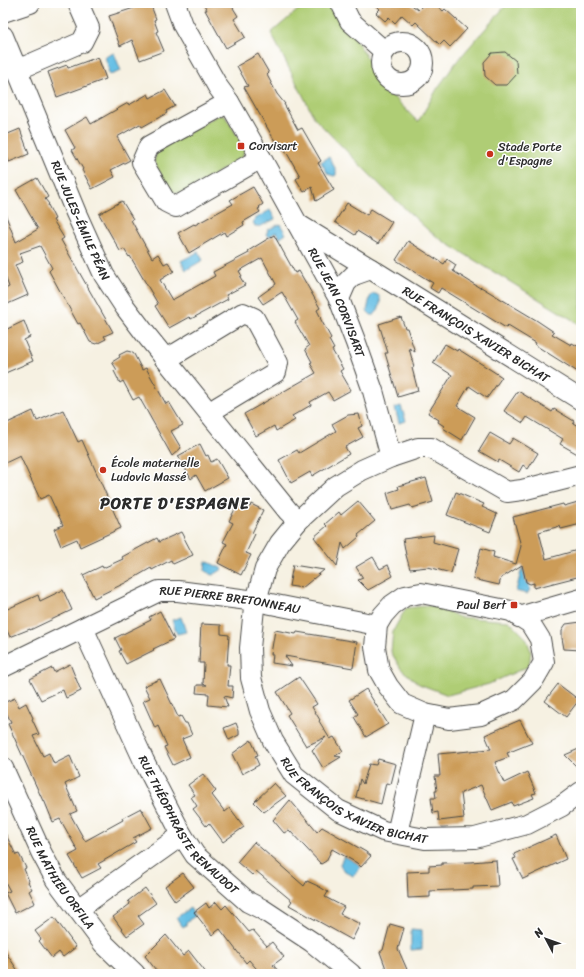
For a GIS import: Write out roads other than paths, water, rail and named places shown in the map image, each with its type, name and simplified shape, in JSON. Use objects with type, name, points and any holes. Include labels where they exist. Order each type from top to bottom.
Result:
[{"type":"street","points":[[3,12],[30,3]]},
{"type":"street","points":[[17,70],[82,42],[89,28],[78,3]]},
{"type":"street","name":"RUE JEAN CORVISART","points":[[175,3],[183,24],[218,87],[229,102],[339,298],[373,391],[391,457]]},
{"type":"street","points":[[341,3],[350,21],[384,51]]},
{"type":"street","name":"RUE JULES-ÉMILE PÉAN","points":[[3,36],[76,213],[104,275],[125,307],[164,358],[288,511],[298,521]]},
{"type":"street","points":[[229,102],[148,146],[142,162],[148,173],[166,202],[176,207],[261,158]]},
{"type":"street","name":"RUE FRANÇOIS XAVIER BICHAT","points":[[297,224],[581,400]]},
{"type":"street","points":[[339,298],[346,283],[354,275],[371,269]]},
{"type":"street","points":[[164,358],[177,353],[243,313],[254,318],[278,363],[276,372],[218,407],[210,414]]},
{"type":"street","name":"RUE FRANÇOIS XAVIER BICHAT","points":[[581,475],[522,490],[507,492],[431,448],[418,448],[391,457],[362,470],[336,486],[298,521],[280,543],[265,569],[254,608],[250,648],[251,678],[260,711],[273,741],[294,775],[338,810],[383,831],[425,839],[475,838],[527,824],[562,806],[581,792]]},
{"type":"street","name":"RUE PIERRE BRETONNEAU","points":[[3,667],[159,591],[178,591],[256,601],[377,625]]},
{"type":"street","points":[[420,593],[511,612],[519,617],[530,623],[540,639],[544,662],[533,681],[514,700],[481,715],[449,719],[425,714],[402,704],[388,686],[379,670],[375,647],[377,625],[383,614],[392,605],[405,596],[420,593]]},
{"type":"street","points":[[519,617],[581,599]]},
{"type":"street","name":"RUE THÉOPHRASTE RENAUDOT","points":[[83,628],[144,761],[182,835],[195,855],[248,902],[262,909],[312,942],[351,974]]},
{"type":"street","points":[[397,833],[425,714]]},
{"type":"street","name":"RUE MATHIEU ORFILA","points":[[3,768],[41,852],[56,880],[103,943],[135,974]]},
{"type":"street","points":[[78,909],[182,835]]},
{"type":"water","points":[[114,53],[121,71],[110,75],[105,57]]},
{"type":"water","points":[[329,157],[336,170],[336,175],[334,176],[328,174],[321,162]]},
{"type":"water","points":[[270,210],[275,219],[259,227],[255,226],[253,222],[255,219]]},
{"type":"water","points":[[280,224],[286,234],[280,238],[276,232],[270,236],[267,236],[267,230]]},
{"type":"water","points":[[198,252],[203,260],[186,270],[181,261]]},
{"type":"water","points":[[373,294],[379,296],[380,303],[379,309],[376,313],[371,315],[367,311],[370,297]]},
{"type":"water","points":[[401,406],[406,421],[399,423],[395,408]]},
{"type":"water","points":[[206,561],[223,569],[213,575],[205,571]]},
{"type":"water","points":[[522,568],[524,569],[530,589],[527,594],[516,591]]},
{"type":"water","points":[[181,617],[186,632],[177,634],[172,620]]},
{"type":"water","points":[[344,856],[361,867],[353,876],[342,869],[340,864]]},
{"type":"water","points":[[190,908],[195,916],[186,922],[186,925],[183,927],[176,918]]},
{"type":"water","points":[[411,929],[422,930],[422,949],[411,950]]},
{"type":"place","name":"Corvisart","points":[[241,146]]},
{"type":"place","name":"Stade Porte d'Espagne","points":[[490,154]]},
{"type":"place","name":"École maternelle Ludovic Massé","points":[[103,470]]},
{"type":"place","name":"Paul Bert","points":[[514,605]]},
{"type":"district","name":"PORTE D'ESPAGNE","points":[[175,503]]}]
